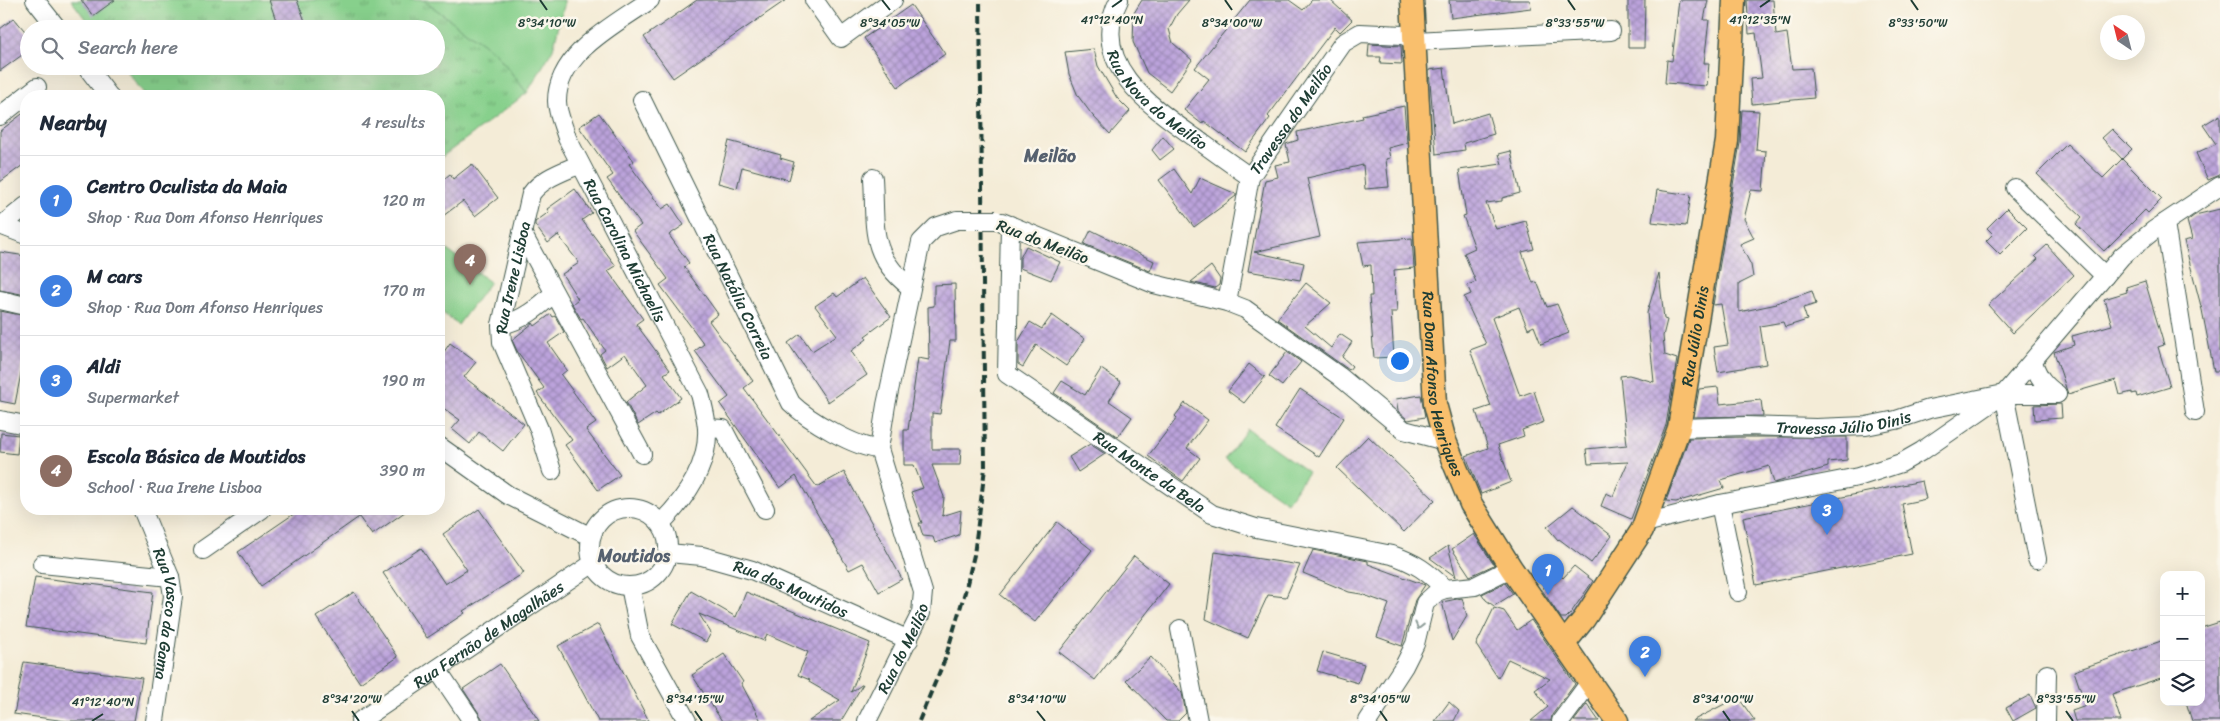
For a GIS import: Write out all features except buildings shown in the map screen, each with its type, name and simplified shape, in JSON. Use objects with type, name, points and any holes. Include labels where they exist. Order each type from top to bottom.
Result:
[{"type":"main road","name":"Rua Dom Afonso Henriques","points":[[1412,0],[1436,404],[1445,441],[1471,504],[1511,568],[1617,721]]},
{"type":"main road","name":"Rua Júlio Dinis","points":[[1564,644],[1584,619],[1645,523],[1679,428],[1727,141],[1734,0]]},
{"type":"street","points":[[35,0],[51,20]]},
{"type":"street","name":"Rua Carolina Michaelis","points":[[650,0],[578,53],[559,86],[557,102],[567,138],[700,394],[707,428],[703,460],[687,494],[661,523]]},
{"type":"street","points":[[814,0],[841,38],[893,0]]},
{"type":"street","name":"Rua Nova do Meilão","points":[[1119,0],[1112,17],[1110,36],[1117,63],[1132,86],[1150,105],[1250,177]]},
{"type":"street","name":"Travessa do Meilão","points":[[1227,302],[1250,177],[1343,44],[1360,33],[1403,35],[1415,41],[1611,31]]},
{"type":"street","points":[[93,75],[105,90]]},
{"type":"street","points":[[33,90],[37,87]]},
{"type":"street","points":[[0,116],[20,100]]},
{"type":"street","name":"Rua Natália Correia","points":[[642,100],[792,403],[802,414],[851,440],[870,448],[879,449]]},
{"type":"street","name":"Rua Irene Lisboa","points":[[552,471],[539,429],[502,342],[501,325],[532,194],[537,186],[580,164]]},
{"type":"street","points":[[874,178],[876,232],[880,250],[886,265],[910,287]]},
{"type":"street","points":[[1645,523],[1720,504],[1858,477],[1901,463],[1940,440],[2004,394],[2122,256],[2165,223],[2220,186]]},
{"type":"street","points":[[2015,188],[2105,276]]},
{"type":"street","points":[[1,226],[20,211]]},
{"type":"street","name":"Rua do Meilão","points":[[867,721],[921,613],[923,592],[879,449],[886,405],[921,242],[936,227],[956,220],[1003,223],[1154,284],[1227,302],[1245,309],[1339,376],[1404,430],[1445,441]]},
{"type":"street","name":"Rua Monte da Bela","points":[[1003,223],[1007,374],[1212,514],[1234,523],[1392,555],[1408,560],[1424,568],[1445,589]]},
{"type":"street","points":[[2165,223],[2195,412]]},
{"type":"street","points":[[1,226],[20,232]]},
{"type":"street","points":[[522,233],[642,454]]},
{"type":"street","points":[[501,325],[515,323],[554,292]]},
{"type":"street","points":[[0,300],[20,305]]},
{"type":"street","name":"Travessa Júlio Dinis","points":[[1679,428],[1866,426],[1896,420],[1929,409],[2004,394],[2056,394],[2044,385],[2037,376],[2033,362]]},
{"type":"street","points":[[2004,394],[2037,559]]},
{"type":"street","points":[[0,420],[20,424]]},
{"type":"street","points":[[707,428],[723,429],[765,509]]},
{"type":"street","points":[[445,450],[508,495],[589,536]]},
{"type":"street","points":[[1720,504],[1738,592]]},
{"type":"street","points":[[627,508],[640,509],[651,514],[661,523],[666,532],[668,553],[662,568],[650,580],[630,586],[610,581],[600,575],[592,564],[588,547],[589,536],[604,517],[615,510],[627,508]]},
{"type":"street","name":"Rua Vasco da Gama","points":[[144,515],[170,577],[173,596],[155,721]]},
{"type":"street","points":[[203,550],[253,515]]},
{"type":"street","name":"Rua dos Moutidos","points":[[668,553],[702,556],[752,570],[909,640]]},
{"type":"street","points":[[42,564],[170,577]]},
{"type":"street","name":"Rua Fernão de Magalhães","points":[[360,721],[592,564]]},
{"type":"street","points":[[1368,721],[1404,666],[1415,644],[1425,603],[1436,592],[1445,589],[1475,586],[1511,568]]},
{"type":"street","points":[[630,586],[640,636],[687,721]]},
{"type":"street","points":[[1180,629],[1198,721]]},
{"type":"street","points":[[437,669],[472,721]]},
{"type":"street","points":[[2046,721],[2047,674]]},
{"type":"street","points":[[1561,721],[1590,682]]},
{"type":"green space","points":[[71,0],[423,0],[496,53],[527,93],[445,154],[445,90],[141,90],[130,75],[445,75],[445,20],[86,20]]},
{"type":"green space","points":[[423,0],[564,0],[564,6],[553,49],[527,93],[496,53]]},
{"type":"green space","points":[[445,248],[490,282],[458,325],[445,315]]},
{"type":"green space","points":[[1247,429],[1308,472],[1287,502],[1225,459]]},
{"type":"railway","points":[[919,721],[945,659],[965,592],[974,555],[985,468],[980,0]]},
{"type":"place","name":"Escola Básica de Moutidos","points":[[470,285]]},
{"type":"place","name":"Aldi","points":[[1827,535]]},
{"type":"place","name":"Centro Oculista da Maia","points":[[1548,595]]},
{"type":"place","name":"M cars","points":[[1645,677]]},
{"type":"district","name":"Meilão","points":[[1050,156]]},
{"type":"district","name":"Moutidos","points":[[634,556]]}]
